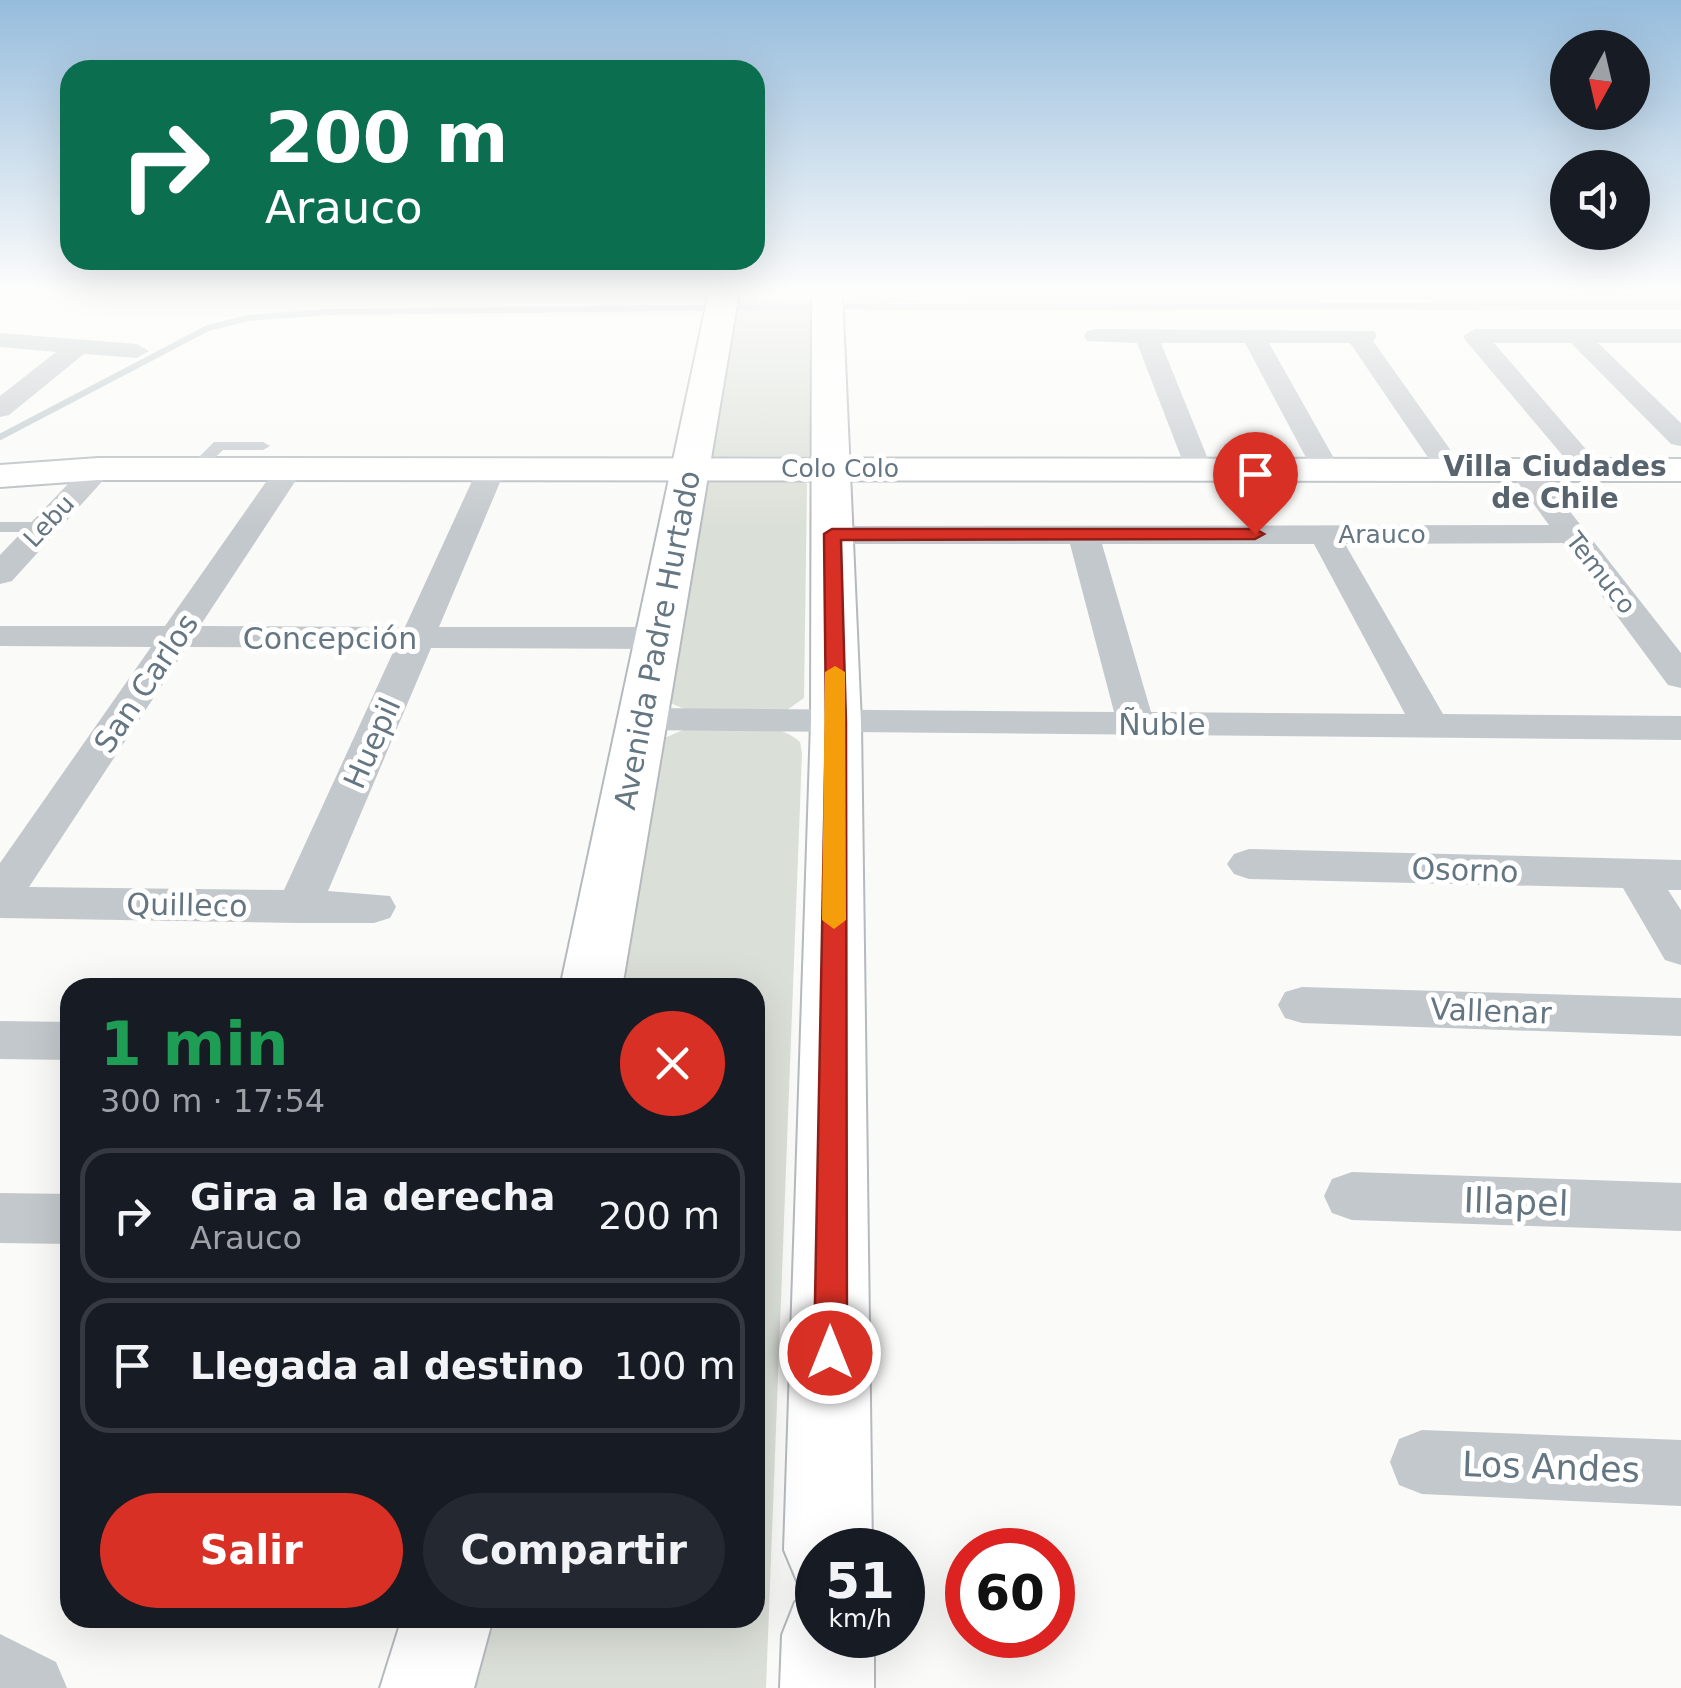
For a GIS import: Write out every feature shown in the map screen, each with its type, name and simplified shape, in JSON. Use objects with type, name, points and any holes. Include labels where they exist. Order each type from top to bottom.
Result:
[{"type":"main road","name":"Avenida Padre Hurtado","points":[[593,978],[709,371]]},
{"type":"main road","points":[[828,1528],[836,723],[830,371]]},
{"type":"main road","name":"Colo Colo","points":[[0,476],[98,469],[195,469],[276,457],[492,468],[1681,470]]},
{"type":"main road","points":[[428,1688],[445,1628]]},
{"type":"main road","points":[[827,1688],[828,1658]]},
{"type":"street","points":[[0,409],[48,371]]},
{"type":"street","points":[[1160,371],[1198,468]]},
{"type":"street","points":[[1271,371],[1326,469]]},
{"type":"street","points":[[1384,371],[1450,469]]},
{"type":"street","points":[[1505,371],[1590,470]]},
{"type":"street","points":[[1613,371],[1681,438]]},
{"type":"street","name":"San Carlos","points":[[0,899],[178,637],[276,457]]},
{"type":"street","name":"Huepil","points":[[299,907],[492,468]]},
{"type":"street","name":"Lebu","points":[[0,574],[98,469]]},
{"type":"street","name":"Temuco","points":[[1522,470],[1681,677]]},
{"type":"street","name":"Arauco","points":[[832,534],[1571,534]]},
{"type":"street","points":[[1083,534],[1136,724]]},
{"type":"street","points":[[1324,534],[1432,726]]},
{"type":"street","name":"Concepción","points":[[0,636],[660,638]]},
{"type":"street","name":"Ñuble","points":[[642,719],[1681,728]]},
{"type":"street","name":"Osorno","points":[[1249,864],[1681,875]]},
{"type":"street","points":[[1636,874],[1681,948]]},
{"type":"street","name":"Quilleco","points":[[0,899],[374,907]]},
{"type":"street","name":"Vallenar","points":[[1302,1005],[1681,1017]]},
{"type":"street","points":[[0,1040],[60,1041]]},
{"type":"street","name":"Illapel","points":[[1352,1196],[1681,1208]]},
{"type":"street","points":[[0,1218],[60,1219]]},
{"type":"street","name":"Los Andes","points":[[1422,1462],[1681,1473]]},
{"type":"street","points":[[0,1670],[30,1688]]},
{"type":"lane","points":[[0,527],[44,527]]},
{"type":"shaded area","points":[[724,371],[816,371],[817,456],[711,457]]},
{"type":"shaded area","points":[[712,477],[800,478],[807,484],[804,698],[784,712],[687,710],[668,702],[703,483]]},
{"type":"shaded area","points":[[690,727],[763,727],[789,734],[800,742],[802,753],[766,1688],[465,1688],[478,1628],[765,1628],[765,978],[610,978],[660,740]]},
{"type":"waterway","points":[[0,437],[126,371]]},
{"type":"slow traffic","points":[[834,920],[835,672]]},
{"type":"district","name":"Villa Ciudades de Chile","points":[[1555,482]]},
{"type":"route","points":[[830,1353],[836,723],[832,534],[1255,534]]}]
